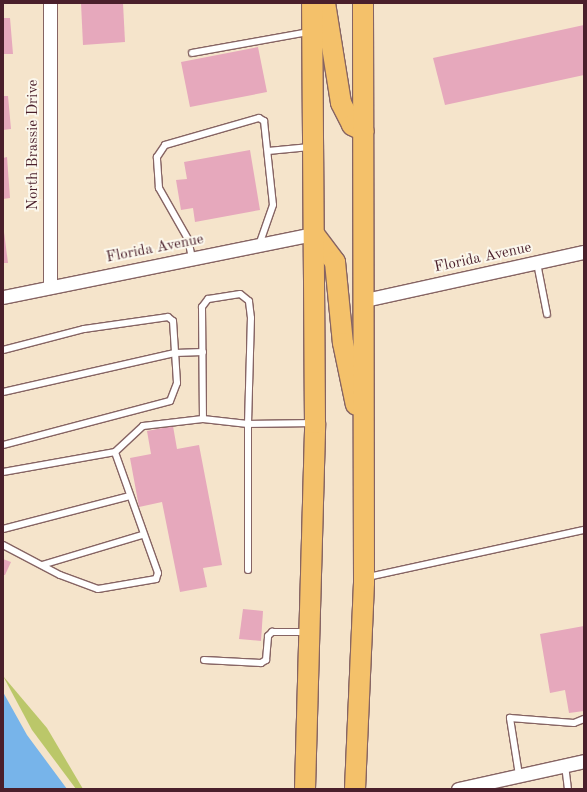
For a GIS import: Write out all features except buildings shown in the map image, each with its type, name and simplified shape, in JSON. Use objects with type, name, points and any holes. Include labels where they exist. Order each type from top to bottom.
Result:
[{"type":"main road","points":[[305,789],[314,423],[312,3]]},
{"type":"main road","points":[[325,3],[341,103],[352,125],[364,131]]},
{"type":"main road","points":[[355,789],[364,578],[365,300],[363,3]]},
{"type":"main road","points":[[314,234],[335,262],[343,344],[364,444]]},
{"type":"street","name":"North Brassie Drive","points":[[50,3],[50,287]]},
{"type":"street","name":"Florida Avenue","points":[[3,298],[50,287],[314,234]]},
{"type":"street","name":"Florida Avenue","points":[[365,300],[584,252]]},
{"type":"street","points":[[458,789],[584,761]]},
{"type":"lane","points":[[192,53],[312,31]]},
{"type":"lane","points":[[192,258],[188,239],[159,188],[157,157],[165,145],[259,118],[264,121],[273,205],[260,245]]},
{"type":"lane","points":[[268,151],[313,147]]},
{"type":"lane","points":[[537,263],[547,314]]},
{"type":"lane","points":[[203,420],[203,301],[245,296],[251,318],[248,424],[248,570]]},
{"type":"lane","points":[[3,350],[84,329],[168,317],[173,321],[176,393],[170,401],[3,445]]},
{"type":"lane","points":[[3,392],[175,353],[203,352]]},
{"type":"lane","points":[[3,472],[115,452],[143,426],[203,420],[248,424],[314,423]]},
{"type":"lane","points":[[3,545],[42,566],[98,589],[156,579],[158,574],[142,535],[115,452]]},
{"type":"lane","points":[[3,530],[130,496]]},
{"type":"lane","points":[[364,578],[584,530]]},
{"type":"lane","points":[[42,566],[142,535]]},
{"type":"lane","points":[[204,660],[261,664],[266,660],[268,636],[272,632],[310,632]]},
{"type":"lane","points":[[519,775],[510,718],[574,723],[584,719]]},
{"type":"lane","points":[[565,765],[568,789]]},
{"type":"green space","points":[[3,676],[47,728],[83,789],[76,789],[32,730]]},
{"type":"water","points":[[3,692],[27,735],[67,789],[3,789]]}]
